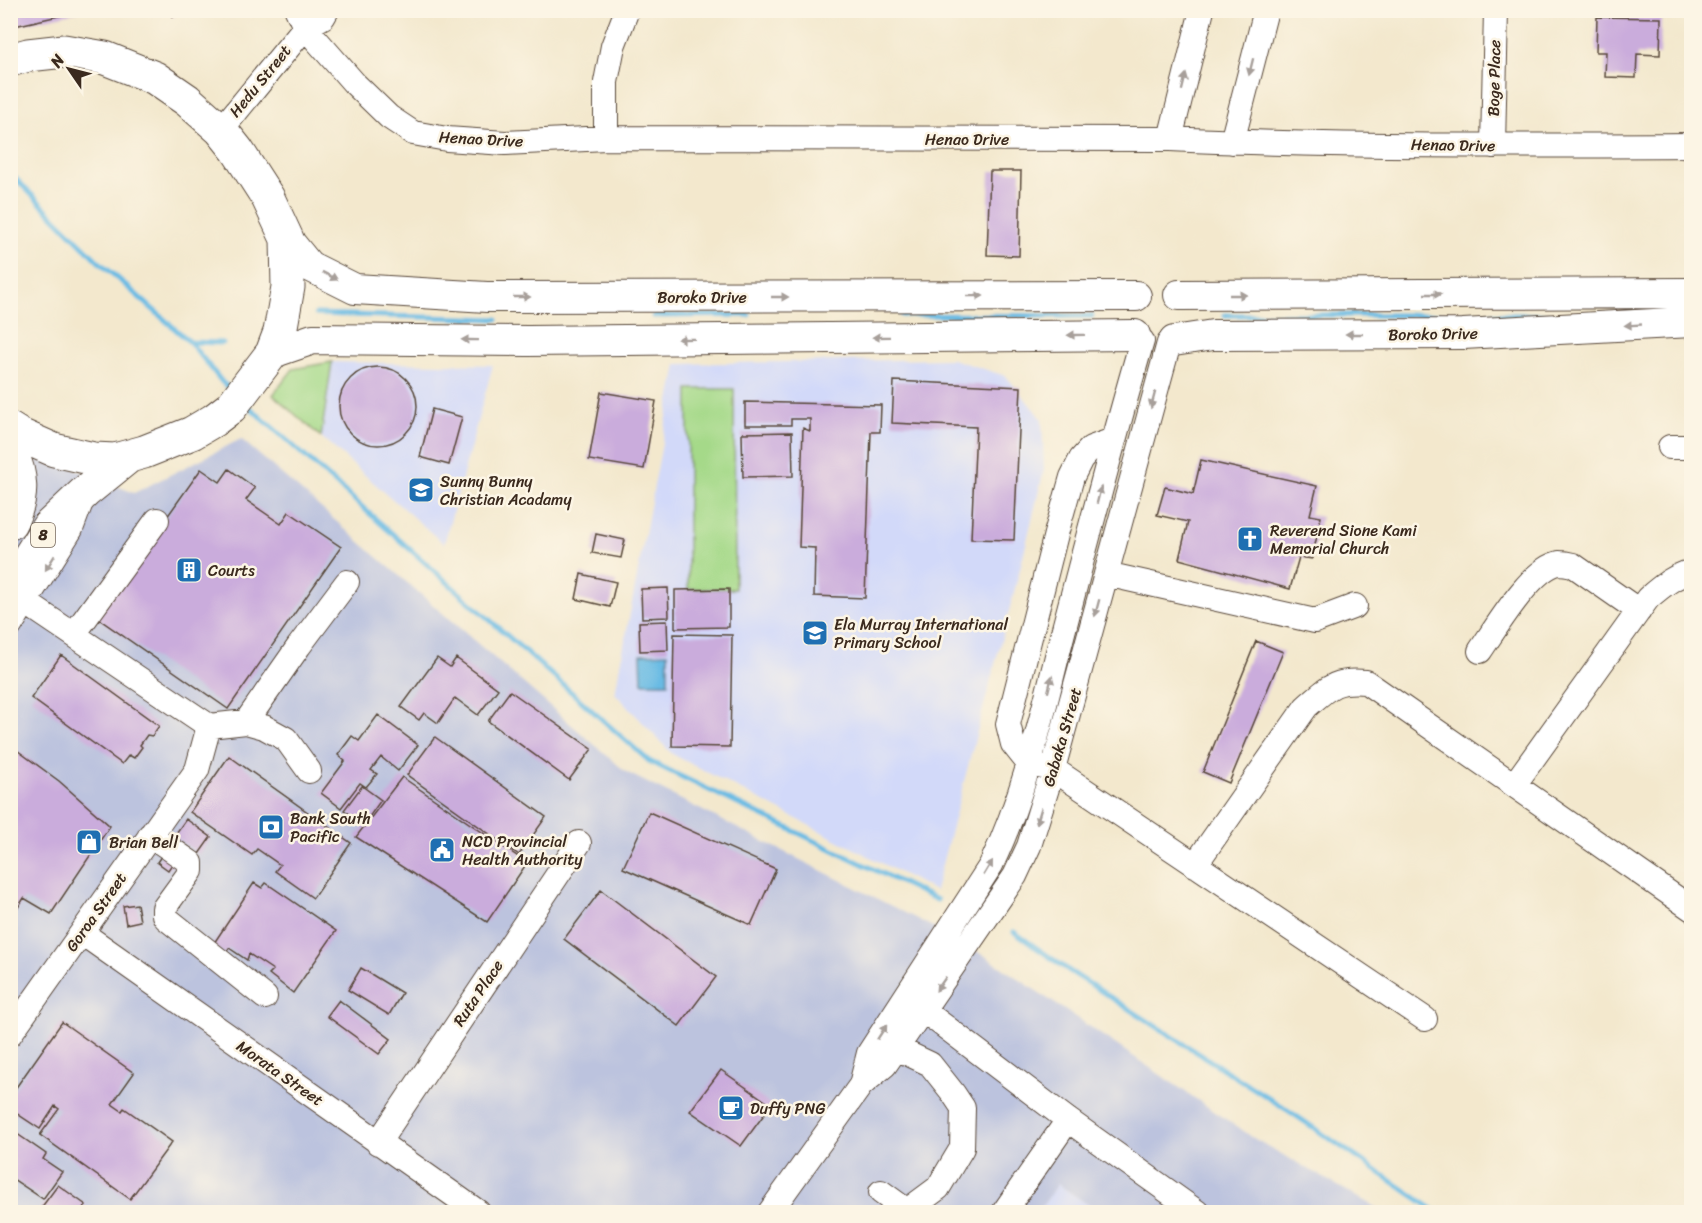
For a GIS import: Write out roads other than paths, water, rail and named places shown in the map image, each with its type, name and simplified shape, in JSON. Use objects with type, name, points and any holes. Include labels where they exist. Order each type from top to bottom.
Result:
[{"type":"highway","points":[[10,60],[28,55],[64,51],[105,58],[155,78],[187,100],[221,130],[268,198],[287,238],[288,287],[280,332],[268,360],[231,406],[214,420],[192,433],[127,458],[115,460],[94,459],[54,450],[10,429]]},
{"type":"highway","name":"8","points":[[10,448],[15,459],[20,484],[20,500],[10,523]]},
{"type":"highway","name":"8","points":[[18,594],[48,527],[85,492],[127,458]]},
{"type":"main road","name":"Boroko Drive","points":[[287,238],[309,266],[355,289],[487,297],[1136,296]]},
{"type":"main road","points":[[1153,286],[1172,289],[1179,295],[1186,308],[1187,323],[1180,336],[1155,340],[1130,326],[1129,308],[1136,296],[1153,286]]},
{"type":"main road","points":[[1179,295],[1692,293]]},
{"type":"main road","name":"Boroko Drive","points":[[268,360],[313,339],[1155,340],[1213,335],[1463,334],[1692,322]]},
{"type":"street","name":"Hedu Street","points":[[221,130],[301,19],[323,17],[327,10]]},
{"type":"street","points":[[606,138],[606,82],[613,46],[627,10]]},
{"type":"street","points":[[1170,139],[1202,10]]},
{"type":"street","points":[[1232,142],[1266,10]]},
{"type":"street","name":"Boge Place","points":[[1493,146],[1496,10]]},
{"type":"street","name":"Henao Drive","points":[[301,19],[354,83],[389,117],[413,133],[447,139],[505,143],[606,138],[1170,139],[1493,146],[1692,145]]},
{"type":"street","name":"Gabaka Street","points":[[861,1085],[869,1053],[991,865],[1005,836],[1029,764],[1113,440],[1155,340]]},
{"type":"street","name":"Gabaka Street","points":[[770,1212],[861,1085],[885,1065],[1015,876],[1029,846],[1053,769],[1106,574],[1155,340]]},
{"type":"street","points":[[1113,440],[1091,448],[1081,459],[1072,477],[1008,724],[1013,744],[1029,764],[1053,769],[1425,1019]]},
{"type":"street","points":[[74,634],[157,520]]},
{"type":"street","points":[[1480,651],[1526,586],[1539,573],[1561,563],[1573,565],[1639,610]]},
{"type":"street","points":[[1514,785],[1648,598],[1680,574],[1692,571]]},
{"type":"street","points":[[1106,574],[1315,621],[1355,606]]},
{"type":"street","points":[[246,722],[347,582]]},
{"type":"street","points":[[10,626],[18,594],[209,726],[246,722],[286,739],[309,771]]},
{"type":"street","points":[[1195,865],[1306,706],[1329,688],[1341,682],[1366,682],[1692,909]]},
{"type":"street","name":"Goroa Street","points":[[10,1034],[197,770],[209,726]]},
{"type":"street","points":[[150,836],[191,863],[192,867],[191,872],[164,908],[166,918],[265,997]]},
{"type":"street","name":"Ruta Place","points":[[378,1143],[579,843]]},
{"type":"street","name":"Morata Street","points":[[82,933],[478,1212]]},
{"type":"street","points":[[923,1010],[1068,1120],[1197,1212]]},
{"type":"street","points":[[881,1192],[903,1208],[911,1208],[938,1188],[962,1148],[963,1108],[930,1064],[896,1048]]},
{"type":"street","points":[[1004,1212],[1068,1120]]},
{"type":"water","points":[[668,653],[668,683],[642,683],[641,654]]},
{"type":"waterway","points":[[10,173],[98,261],[190,342],[231,390]]},
{"type":"waterway","points":[[316,314],[497,319]]},
{"type":"waterway","points":[[653,316],[749,315]]},
{"type":"waterway","points":[[902,315],[1092,316]]},
{"type":"waterway","points":[[1225,315],[1550,315]]},
{"type":"waterway","points":[[190,342],[223,343]]},
{"type":"waterway","points":[[247,405],[649,761],[937,900]]},
{"type":"waterway","points":[[1014,932],[1071,972],[1289,1111],[1437,1212]]},
{"type":"place","name":"Sunny Bunny Christian Acadamy","points":[[421,490]]},
{"type":"place","name":"Reverend Sione Kami Memorial Church","points":[[1250,539]]},
{"type":"place","name":"Courts","points":[[189,570]]},
{"type":"place","name":"Ela Murray International Primary School","points":[[815,633]]},
{"type":"place","name":"Bank South Pacific","points":[[271,827]]},
{"type":"place","name":"Brian Bell","points":[[89,842]]},
{"type":"place","name":"NCD Provincial Health Authority","points":[[442,850]]},
{"type":"place","name":"Duffy PNG","points":[[731,1108]]}]
